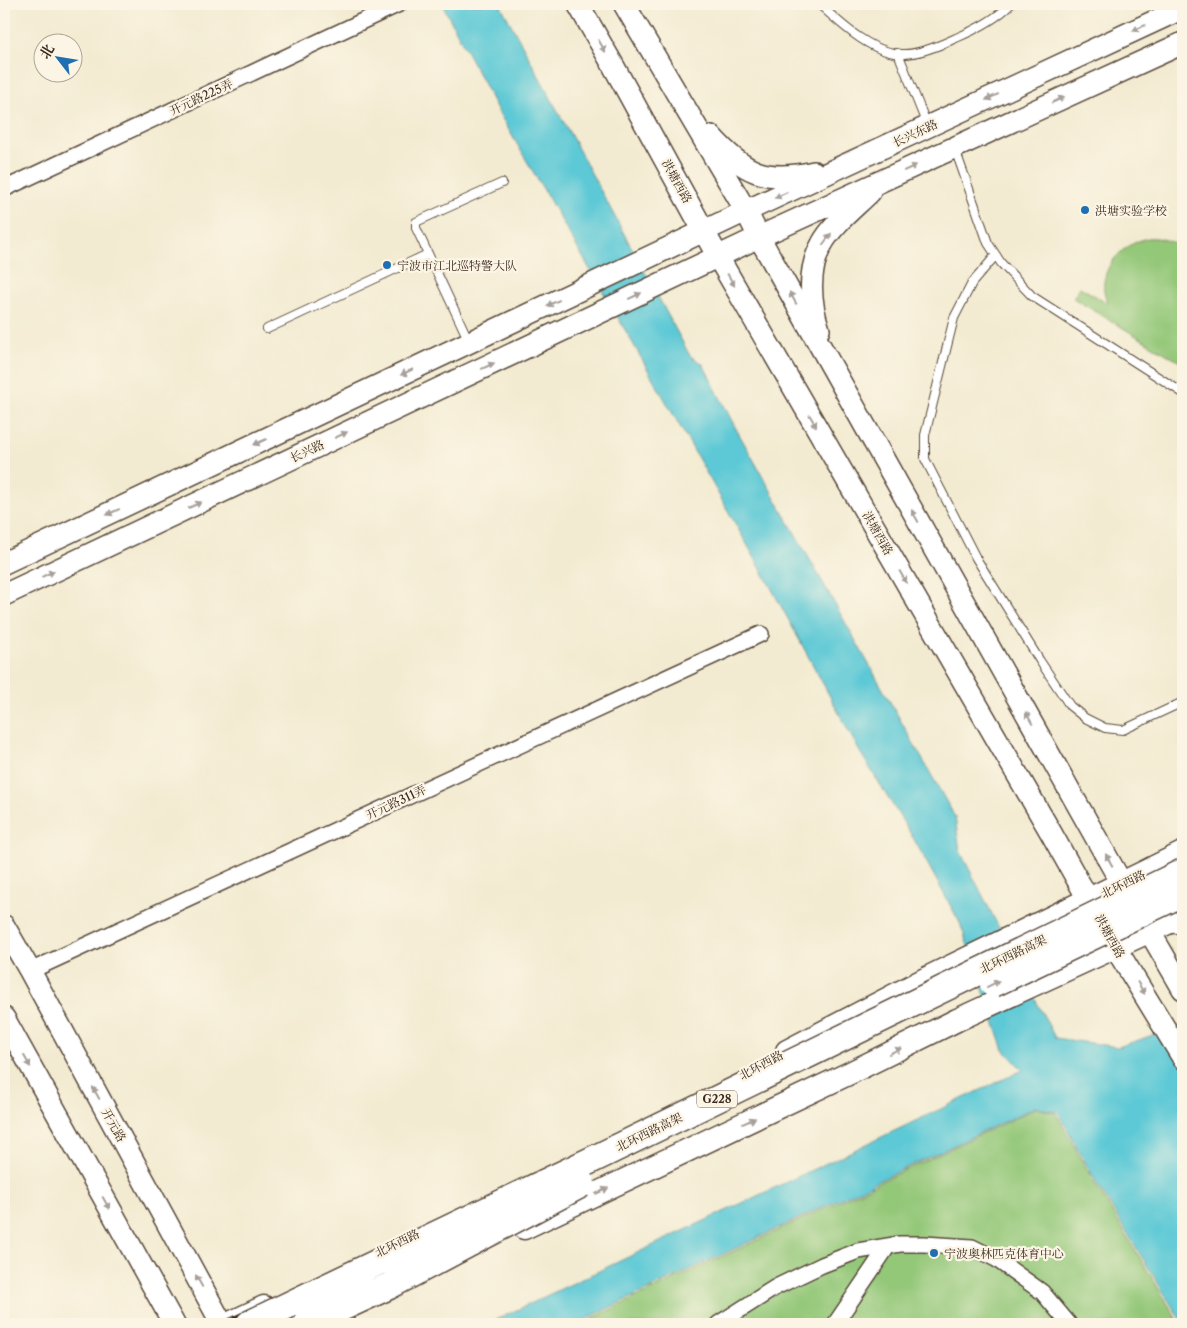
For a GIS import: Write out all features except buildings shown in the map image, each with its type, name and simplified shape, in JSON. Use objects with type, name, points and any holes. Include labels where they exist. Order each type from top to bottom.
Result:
[{"type":"highway","points":[[1153,870],[1183,853]]},
{"type":"highway","name":"北环西路高架","points":[[249,1324],[591,1161],[1183,872]]},
{"type":"highway","name":"北环西路高架","points":[[307,1324],[388,1286],[632,1158],[1183,893]]},
{"type":"highway","points":[[339,1324],[358,1312],[388,1286]]},
{"type":"main road","name":"洪塘西路","points":[[578,4],[718,257],[1090,900],[1115,947],[1183,1058]]},
{"type":"main road","points":[[624,4],[746,211],[832,368],[1183,989]]},
{"type":"main road","name":"长兴东路","points":[[470,342],[746,211],[1183,8]]},
{"type":"main road","points":[[718,257],[1183,43]]},
{"type":"main road","points":[[684,106],[722,149],[747,170],[770,176],[794,176],[846,165]]},
{"type":"main road","points":[[832,368],[813,310],[811,289],[815,262],[823,242],[842,219],[881,181]]},
{"type":"main road","name":"长兴路","points":[[4,595],[718,257]]},
{"type":"main road","points":[[4,563],[470,342]]},
{"type":"main road","name":"北环西路","points":[[228,1324],[688,1103],[931,976],[1153,870]]},
{"type":"main road","points":[[321,1324],[832,1082],[957,1020],[1181,918]]},
{"type":"main road","name":"开元路","points":[[4,926],[222,1324]]},
{"type":"main road","points":[[4,1018],[174,1324]]},
{"type":"street","name":"开元路225弄","points":[[4,189],[399,4]]},
{"type":"street","name":"开元路311弄","points":[[30,971],[761,634]]},
{"type":"street","points":[[718,1324],[776,1287],[822,1265],[858,1251],[900,1244],[972,1247],[996,1259],[1042,1292],[1069,1324]]},
{"type":"street","points":[[835,1324],[888,1246]]},
{"type":"lane","points":[[819,4],[849,31],[881,49],[904,54],[935,48],[978,29],[1011,4]]},
{"type":"lane","points":[[898,53],[928,127]]},
{"type":"lane","points":[[955,148],[988,243],[1001,263],[1032,296],[1183,393]]},
{"type":"lane","points":[[470,342],[416,228],[416,222],[502,183]]},
{"type":"lane","points":[[267,329],[428,254]]},
{"type":"lane","points":[[996,255],[972,284],[954,318],[925,435],[925,459],[976,558],[1070,706],[1085,718],[1105,728],[1123,730],[1183,702]]},
{"type":"green space","points":[[1148,238],[1166,240],[1183,248],[1183,364],[1073,298],[1080,287],[1107,303],[1104,281],[1106,272],[1111,264],[1123,250]]},
{"type":"green space","name":"宁波奥林匹克体育中心","points":[[1036,1108],[1056,1113],[1094,1182],[1180,1324],[580,1324]]},
{"type":"water","points":[[442,4],[500,4],[690,356],[702,363],[735,427],[955,817],[960,851],[1055,1038],[1118,1047],[1183,1025],[1183,1324],[1096,1182],[1058,1112],[1035,1107],[575,1324],[487,1324],[1023,1070],[1004,1050],[960,923],[915,841],[860,752],[761,569],[631,340],[499,113]]},
{"type":"railway","points":[[223,1324],[1183,865]]},
{"type":"railway","points":[[261,1324],[1183,884]]},
{"type":"place","name":"洪塘实验学校","points":[[1085,210]]},
{"type":"place","name":"宁波市江北巡特警大队","points":[[387,265]]},
{"type":"place","name":"宁波奥林匹克体育中心","points":[[934,1253]]}]
